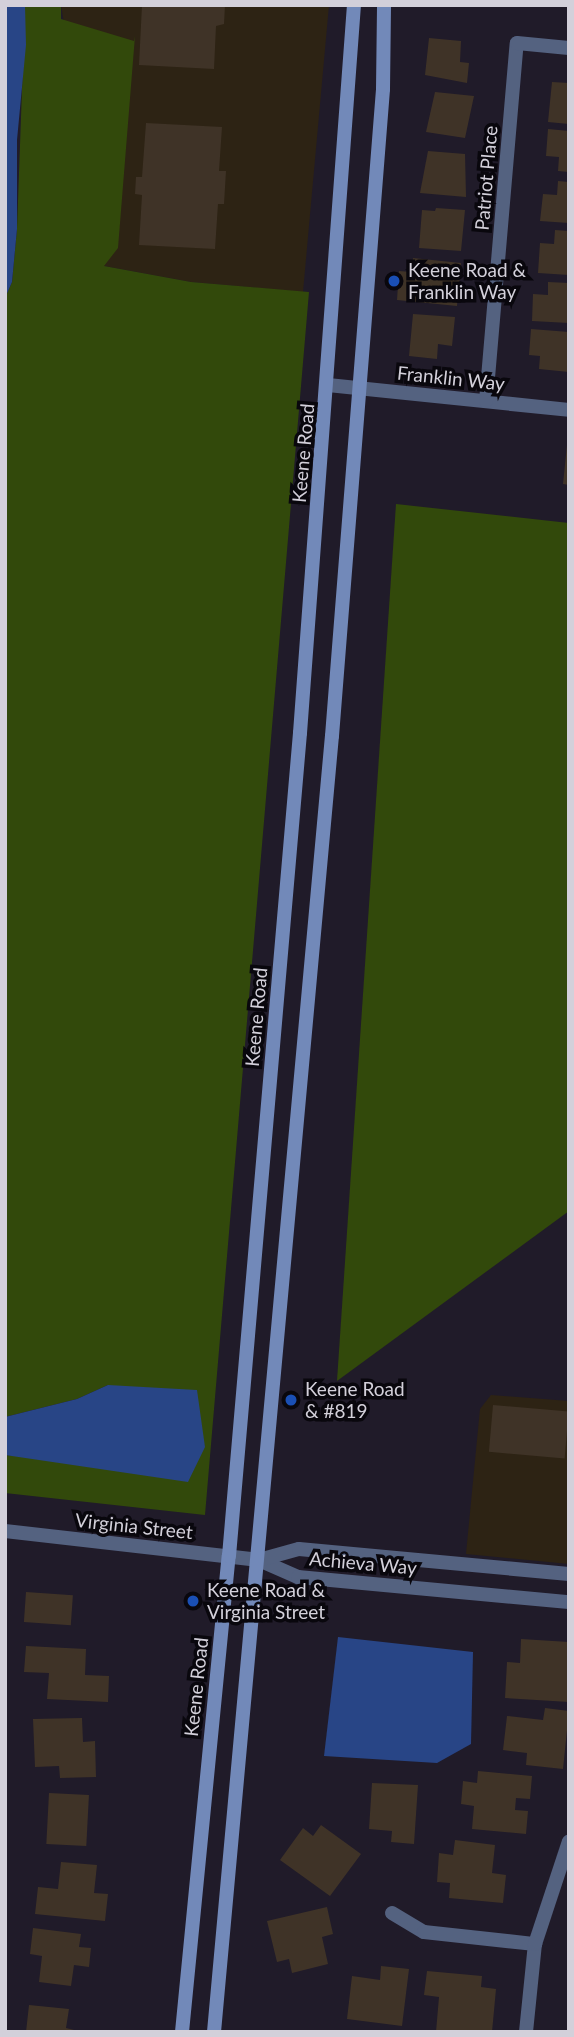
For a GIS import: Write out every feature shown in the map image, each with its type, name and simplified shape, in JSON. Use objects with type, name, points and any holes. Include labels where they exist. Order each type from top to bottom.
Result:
[{"type":"main road","name":"Keene Road","points":[[182,2032],[229,1556],[300,733],[328,385],[354,5]]},
{"type":"main road","points":[[214,2032],[259,1560],[331,736],[383,89],[384,5]]},
{"type":"street","name":"Patriot Place","points":[[486,401],[517,43],[569,48]]},
{"type":"street","name":"Franklin Way","points":[[328,385],[569,410]]},
{"type":"street","name":"Virginia Street","points":[[5,1531],[259,1560]]},
{"type":"street","name":"Achieva Way","points":[[259,1560],[299,1549],[569,1574]]},
{"type":"street","name":"Achieva Way","points":[[259,1560],[298,1577],[569,1602]]},
{"type":"street","points":[[526,2032],[535,1944],[569,1841]]},
{"type":"street","points":[[392,1913],[424,1932],[535,1944]]},
{"type":"shaded area","points":[[61,5],[329,5],[303,292],[191,282],[104,266]]},
{"type":"shaded area","points":[[491,1395],[569,1401],[569,1564],[466,1554],[480,1409]]},
{"type":"green space","points":[[25,5],[61,5],[61,19],[134,41],[135,36],[118,248],[104,266],[191,282],[309,292],[205,1515],[5,1493],[5,1455],[33,1457],[108,1385],[77,1399],[5,1417],[5,298],[12,282],[17,229]]},
{"type":"green space","points":[[396,504],[569,523],[569,1211],[337,1381]]},
{"type":"water","points":[[5,5],[25,5],[26,45],[17,140],[17,229],[12,282],[5,298]]},
{"type":"water","points":[[108,1385],[197,1390],[205,1447],[188,1482],[5,1455],[5,1417],[77,1399]]},
{"type":"water","points":[[338,1637],[473,1652],[471,1744],[437,1763],[324,1756]]},
{"type":"building","points":[[142,5],[225,5],[224,24],[216,26],[214,69],[139,65]]},
{"type":"building","points":[[429,38],[461,41],[460,62],[469,63],[467,83],[425,75]]},
{"type":"building","points":[[552,82],[569,83],[569,124],[548,122]]},
{"type":"building","points":[[435,92],[474,96],[465,138],[426,132]]},
{"type":"building","points":[[146,123],[222,127],[219,171],[226,171],[224,204],[218,204],[215,249],[139,245],[142,195],[135,194],[136,177],[142,177]]},
{"type":"building","points":[[548,129],[569,131],[569,172],[558,171],[559,157],[546,156]]},
{"type":"building","points":[[428,151],[465,154],[466,197],[420,193]]},
{"type":"building","points":[[558,181],[569,182],[569,223],[540,221],[543,194],[557,195]]},
{"type":"building","points":[[436,208],[465,210],[461,251],[419,248],[422,210],[435,211]]},
{"type":"building","points":[[555,230],[569,231],[569,275],[538,273],[540,243],[554,244]]},
{"type":"building","points":[[413,258],[461,263],[457,306],[397,300],[399,271],[411,272]]},
{"type":"building","points":[[548,282],[569,283],[569,323],[532,321],[533,294],[548,295]]},
{"type":"building","points":[[413,314],[455,317],[452,346],[438,344],[437,359],[409,356]]},
{"type":"building","points":[[531,329],[569,332],[569,372],[539,369],[540,356],[529,355]]},
{"type":"building","points":[[567,445],[569,446],[569,485],[563,484]]},
{"type":"building","points":[[493,1405],[569,1412],[565,1458],[489,1452]]},
{"type":"building","points":[[26,1592],[73,1595],[71,1625],[24,1622]]},
{"type":"building","points":[[521,1639],[569,1642],[569,1702],[505,1698],[507,1662],[520,1663]]},
{"type":"building","points":[[26,1646],[86,1649],[85,1675],[109,1676],[108,1702],[47,1699],[49,1673],[24,1672]]},
{"type":"building","points":[[545,1708],[569,1711],[563,1769],[526,1765],[527,1753],[503,1750],[507,1716],[543,1720]]},
{"type":"building","points":[[82,1718],[83,1742],[95,1741],[96,1777],[60,1778],[59,1766],[35,1767],[33,1719]]},
{"type":"building","points":[[478,1771],[532,1776],[530,1799],[516,1798],[515,1810],[528,1811],[526,1834],[472,1829],[474,1806],[461,1804],[463,1781],[477,1783]]},
{"type":"building","points":[[372,1783],[418,1785],[414,1844],[391,1842],[392,1831],[369,1829]]},
{"type":"building","points":[[49,1793],[89,1795],[86,1846],[46,1844]]},
{"type":"building","points":[[321,1825],[361,1854],[330,1896],[280,1860],[303,1828],[313,1836]]},
{"type":"building","points":[[455,1840],[495,1845],[492,1873],[506,1875],[503,1903],[449,1898],[450,1883],[437,1882],[439,1853],[453,1855]]},
{"type":"building","points":[[61,1862],[97,1865],[94,1893],[108,1894],[105,1921],[35,1914],[38,1887],[58,1889]]},
{"type":"building","points":[[327,1907],[333,1934],[322,1937],[328,1964],[292,1973],[289,1959],[277,1962],[267,1921]]},
{"type":"building","points":[[33,1928],[81,1934],[79,1947],[91,1948],[89,1967],[74,1965],[71,1986],[39,1982],[42,1956],[30,1954]]},
{"type":"building","points":[[381,1966],[409,1969],[402,2026],[347,2019],[352,1976],[380,1980]]},
{"type":"building","points":[[427,1971],[482,1976],[481,1987],[496,1989],[492,2032],[436,2032],[439,1997],[424,1995]]},
{"type":"building","points":[[29,2005],[69,2009],[66,2028],[82,2032],[26,2032]]},
{"type":"place","name":"Keene Road & Franklin Way","points":[[394,281]]},
{"type":"place","name":"Keene Road & #819","points":[[291,1400]]},
{"type":"place","name":"Keene Road & Virginia Street","points":[[193,1601]]}]
